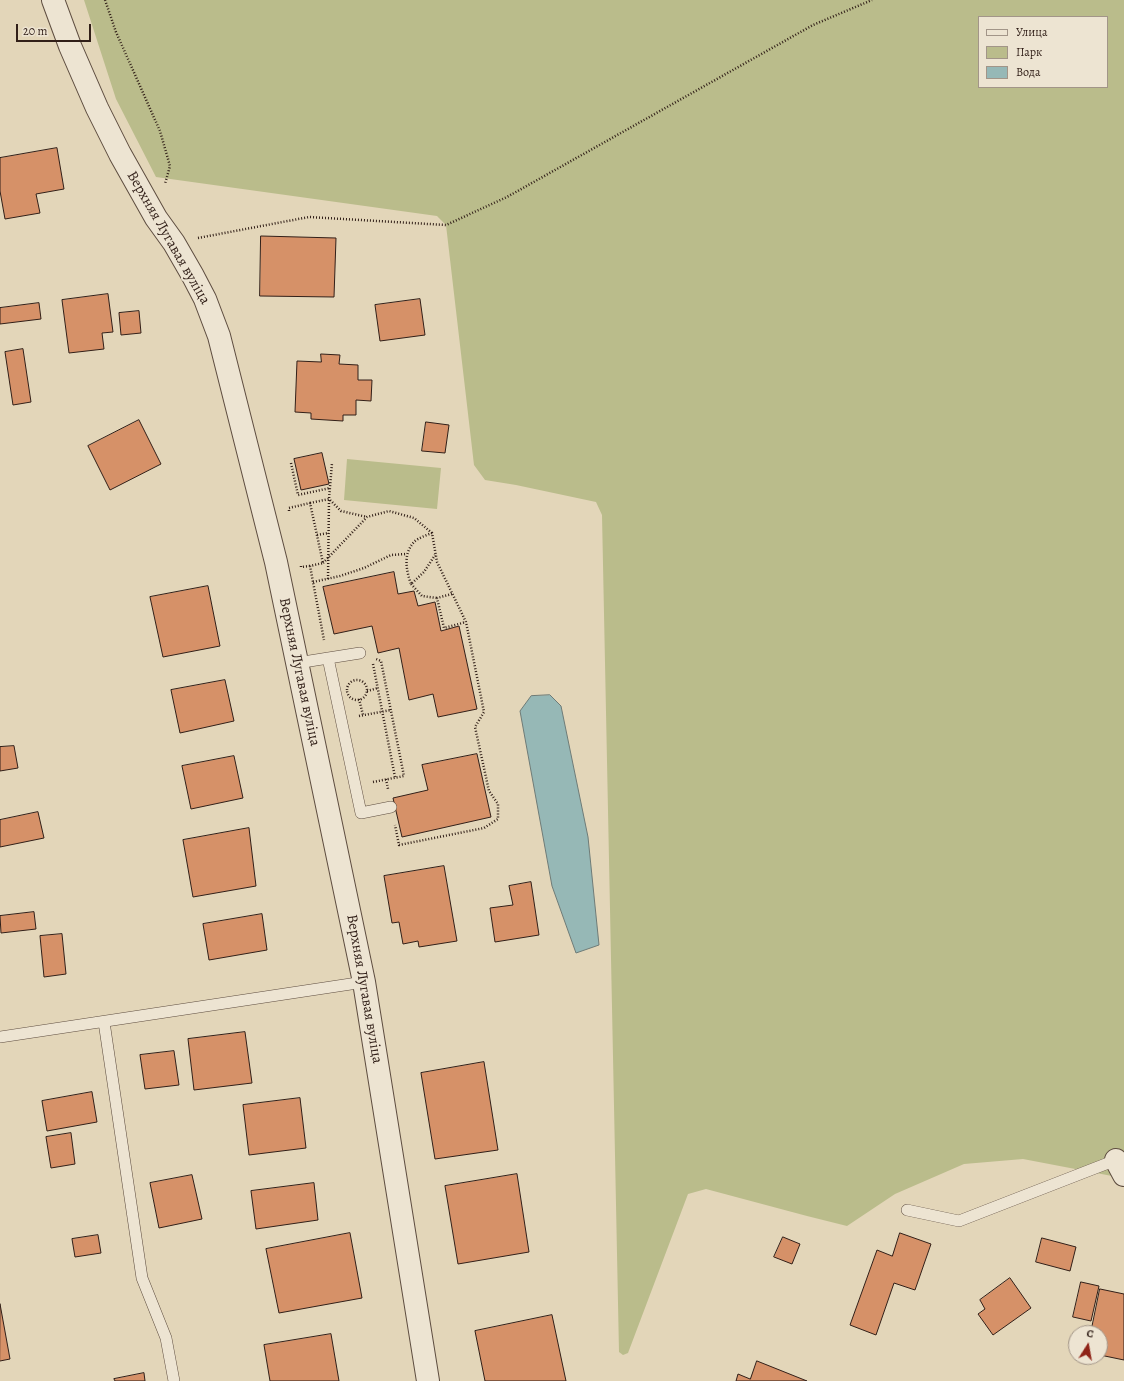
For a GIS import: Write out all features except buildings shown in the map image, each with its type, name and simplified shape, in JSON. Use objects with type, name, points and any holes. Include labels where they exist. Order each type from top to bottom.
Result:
[{"type":"street","name":"Верхняя Лугавая вуліца","points":[[53,0],[70,46],[97,108],[120,154],[156,218],[174,243],[205,299],[219,336],[276,562],[364,982],[428,1381]]},
{"type":"lane","points":[[297,663],[360,654]]},
{"type":"lane","points":[[328,658],[361,813],[391,807]]},
{"type":"lane","points":[[0,1036],[104,1022],[364,982]]},
{"type":"lane","points":[[104,1022],[142,1278],[166,1338],[174,1381]]},
{"type":"lane","points":[[906,1210],[959,1221],[1120,1168]]},
{"type":"path","points":[[105,0],[116,32],[160,131],[170,166],[156,218]]},
{"type":"path","points":[[174,243],[309,217],[446,225],[507,197],[813,26],[872,0]]},
{"type":"path","points":[[291,463],[298,495],[330,488]]},
{"type":"path","points":[[328,579],[329,499],[332,463]]},
{"type":"path","points":[[290,515],[289,508],[329,499]]},
{"type":"path","points":[[329,499],[341,511],[367,517],[389,511],[414,518],[432,533],[437,562],[466,622],[484,712],[475,727],[489,791],[498,804],[498,819],[484,828],[399,846],[386,779]]},
{"type":"path","points":[[310,503],[323,563]]},
{"type":"path","points":[[300,560],[302,567],[323,563],[367,517]]},
{"type":"path","points":[[317,535],[329,533]]},
{"type":"path","points":[[432,533],[415,541],[407,554],[406,571],[411,584],[422,596],[436,598],[452,594]]},
{"type":"path","points":[[313,582],[364,568],[391,555],[407,554]]},
{"type":"path","points":[[411,584],[424,572],[435,554]]},
{"type":"path","points":[[310,566],[328,658]]},
{"type":"path","points":[[436,598],[444,628],[466,622]]},
{"type":"path","points":[[355,785],[395,778],[404,776],[381,661],[372,658],[395,778]]},
{"type":"path","points":[[354,680],[360,680],[365,684],[367,690],[365,696],[359,699],[353,698],[348,694],[348,687],[354,680]]},
{"type":"path","points":[[367,690],[378,688]]},
{"type":"path","points":[[359,699],[363,715]]},
{"type":"path","points":[[341,720],[391,710]]},
{"type":"green space","points":[[84,0],[1124,0],[1124,1184],[1112,1176],[1023,1159],[964,1164],[895,1194],[847,1226],[706,1189],[688,1194],[628,1353],[623,1355],[619,1352],[602,515],[596,502],[485,480],[474,465],[446,225],[437,216],[156,177],[116,99]]},
{"type":"green space","points":[[347,459],[441,468],[437,509],[344,500]]},
{"type":"water","points":[[550,695],[561,706],[588,837],[599,945],[576,953],[552,886],[520,711],[531,696]]}]
